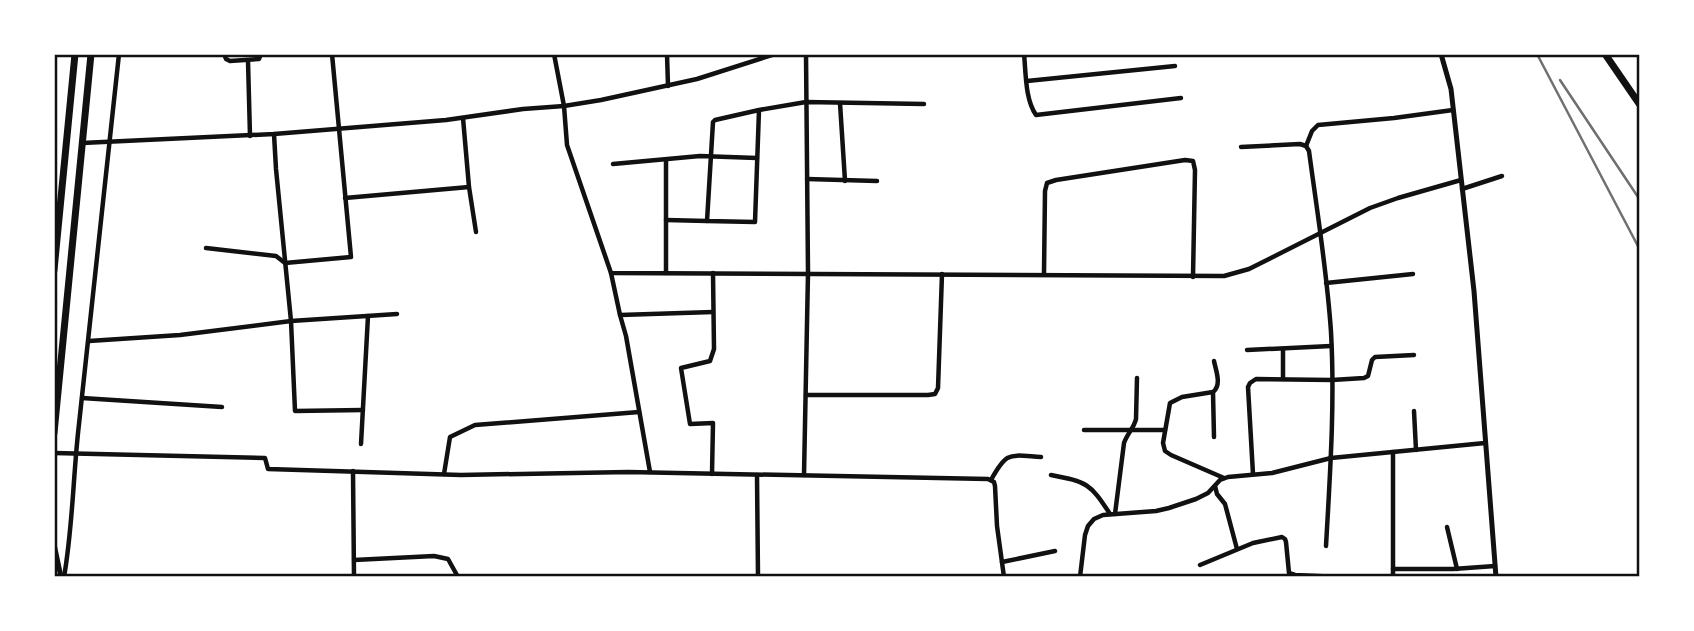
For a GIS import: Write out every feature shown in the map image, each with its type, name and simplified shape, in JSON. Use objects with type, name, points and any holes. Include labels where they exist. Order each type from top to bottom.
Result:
[{"type":"main road","points":[[54,270],[75,54]]},
{"type":"main road","points":[[54,433],[91,54]]},
{"type":"main road","points":[[1605,54],[1640,105]]},
{"type":"street","points":[[62,577],[69,551],[75,455],[119,54]]},
{"type":"street","points":[[224,54],[230,61],[258,59],[261,54]]},
{"type":"street","points":[[206,248],[276,257],[285,263],[351,257],[332,55],[341,54]]},
{"type":"street","points":[[554,54],[564,106],[567,145],[611,273],[626,336],[650,472]]},
{"type":"street","points":[[667,54],[668,86]]},
{"type":"street","points":[[82,143],[274,135],[564,106],[697,79],[775,54]]},
{"type":"street","points":[[804,475],[808,274],[806,54]]},
{"type":"street","points":[[1024,54],[1030,102],[1035,115],[1181,98]]},
{"type":"street","points":[[1441,54],[1451,89],[1474,291],[1496,577]]},
{"type":"street","points":[[248,61],[250,136]]},
{"type":"street","points":[[1027,81],[1175,66]]},
{"type":"street","points":[[707,221],[715,120],[806,102],[924,104]]},
{"type":"street","points":[[839,103],[845,181]]},
{"type":"street","points":[[666,220],[755,222],[759,110]]},
{"type":"street","points":[[1306,146],[1312,131],[1318,125],[1453,110]]},
{"type":"street","points":[[463,118],[475,232]]},
{"type":"street","points":[[274,135],[292,321],[295,411],[363,410]]},
{"type":"street","points":[[1241,147],[1300,144],[1306,146],[1309,151],[1331,346],[1331,458],[1326,546]]},
{"type":"street","points":[[613,164],[711,157],[757,158]]},
{"type":"street","points":[[666,160],[666,273]]},
{"type":"street","points":[[1044,274],[1047,183],[1185,160],[1193,161],[1195,170],[1193,277]]},
{"type":"street","points":[[1462,189],[1502,176]]},
{"type":"street","points":[[807,179],[877,181]]},
{"type":"street","points":[[611,273],[1224,276],[1249,269],[1382,203],[1461,180]]},
{"type":"street","points":[[345,198],[469,187]]},
{"type":"street","points":[[712,474],[713,423],[690,424],[681,368],[710,361],[714,349],[713,273]]},
{"type":"street","points":[[806,395],[935,394],[938,388],[942,274]]},
{"type":"street","points":[[1326,283],[1413,274]]},
{"type":"street","points":[[620,315],[713,312]]},
{"type":"street","points":[[89,341],[180,335],[292,321],[397,314]]},
{"type":"street","points":[[361,444],[368,316]]},
{"type":"street","points":[[1247,350],[1331,346]]},
{"type":"street","points":[[1283,349],[1283,379]]},
{"type":"street","points":[[1253,474],[1248,387],[1250,383],[1256,379],[1364,378],[1368,376],[1375,357],[1414,355]]},
{"type":"street","points":[[1214,361],[1217,389],[1175,400],[1169,407],[1163,443],[1165,451],[1203,471],[1224,478]]},
{"type":"street","points":[[1112,514],[1124,443],[1136,419],[1137,378]]},
{"type":"street","points":[[1213,392],[1214,437]]},
{"type":"street","points":[[82,398],[222,407]]},
{"type":"street","points":[[1414,411],[1416,450]]},
{"type":"street","points":[[444,475],[450,437],[475,425],[639,412]]},
{"type":"street","points":[[1084,430],[1165,430]]},
{"type":"street","points":[[1080,577],[1085,535],[1094,519],[1112,514],[1169,508],[1208,493],[1228,477],[1272,473],[1331,458],[1485,443]]},
{"type":"street","points":[[1393,577],[1394,452]]},
{"type":"street","points":[[54,453],[265,458],[268,469],[444,475],[650,472],[991,481],[996,486],[997,526],[1004,577]]},
{"type":"street","points":[[991,481],[1000,463],[1010,456],[1041,457]]},
{"type":"street","points":[[353,471],[354,577]]},
{"type":"street","points":[[757,475],[758,577]]},
{"type":"street","points":[[1051,475],[1088,485],[1112,514]]},
{"type":"street","points":[[1215,486],[1217,494],[1224,502],[1237,550]]},
{"type":"street","points":[[1447,527],[1457,569]]},
{"type":"street","points":[[1200,565],[1253,543],[1282,537],[1286,542],[1289,573],[1340,577]]},
{"type":"street","points":[[54,544],[62,577]]},
{"type":"street","points":[[1002,562],[1055,551]]},
{"type":"street","points":[[354,560],[434,556],[448,559],[458,577]]},
{"type":"street","points":[[1393,569],[1495,566]]},
{"type":"railway","points":[[1537,54],[1640,250]]},
{"type":"railway","points":[[1560,80],[1640,200]]}]
